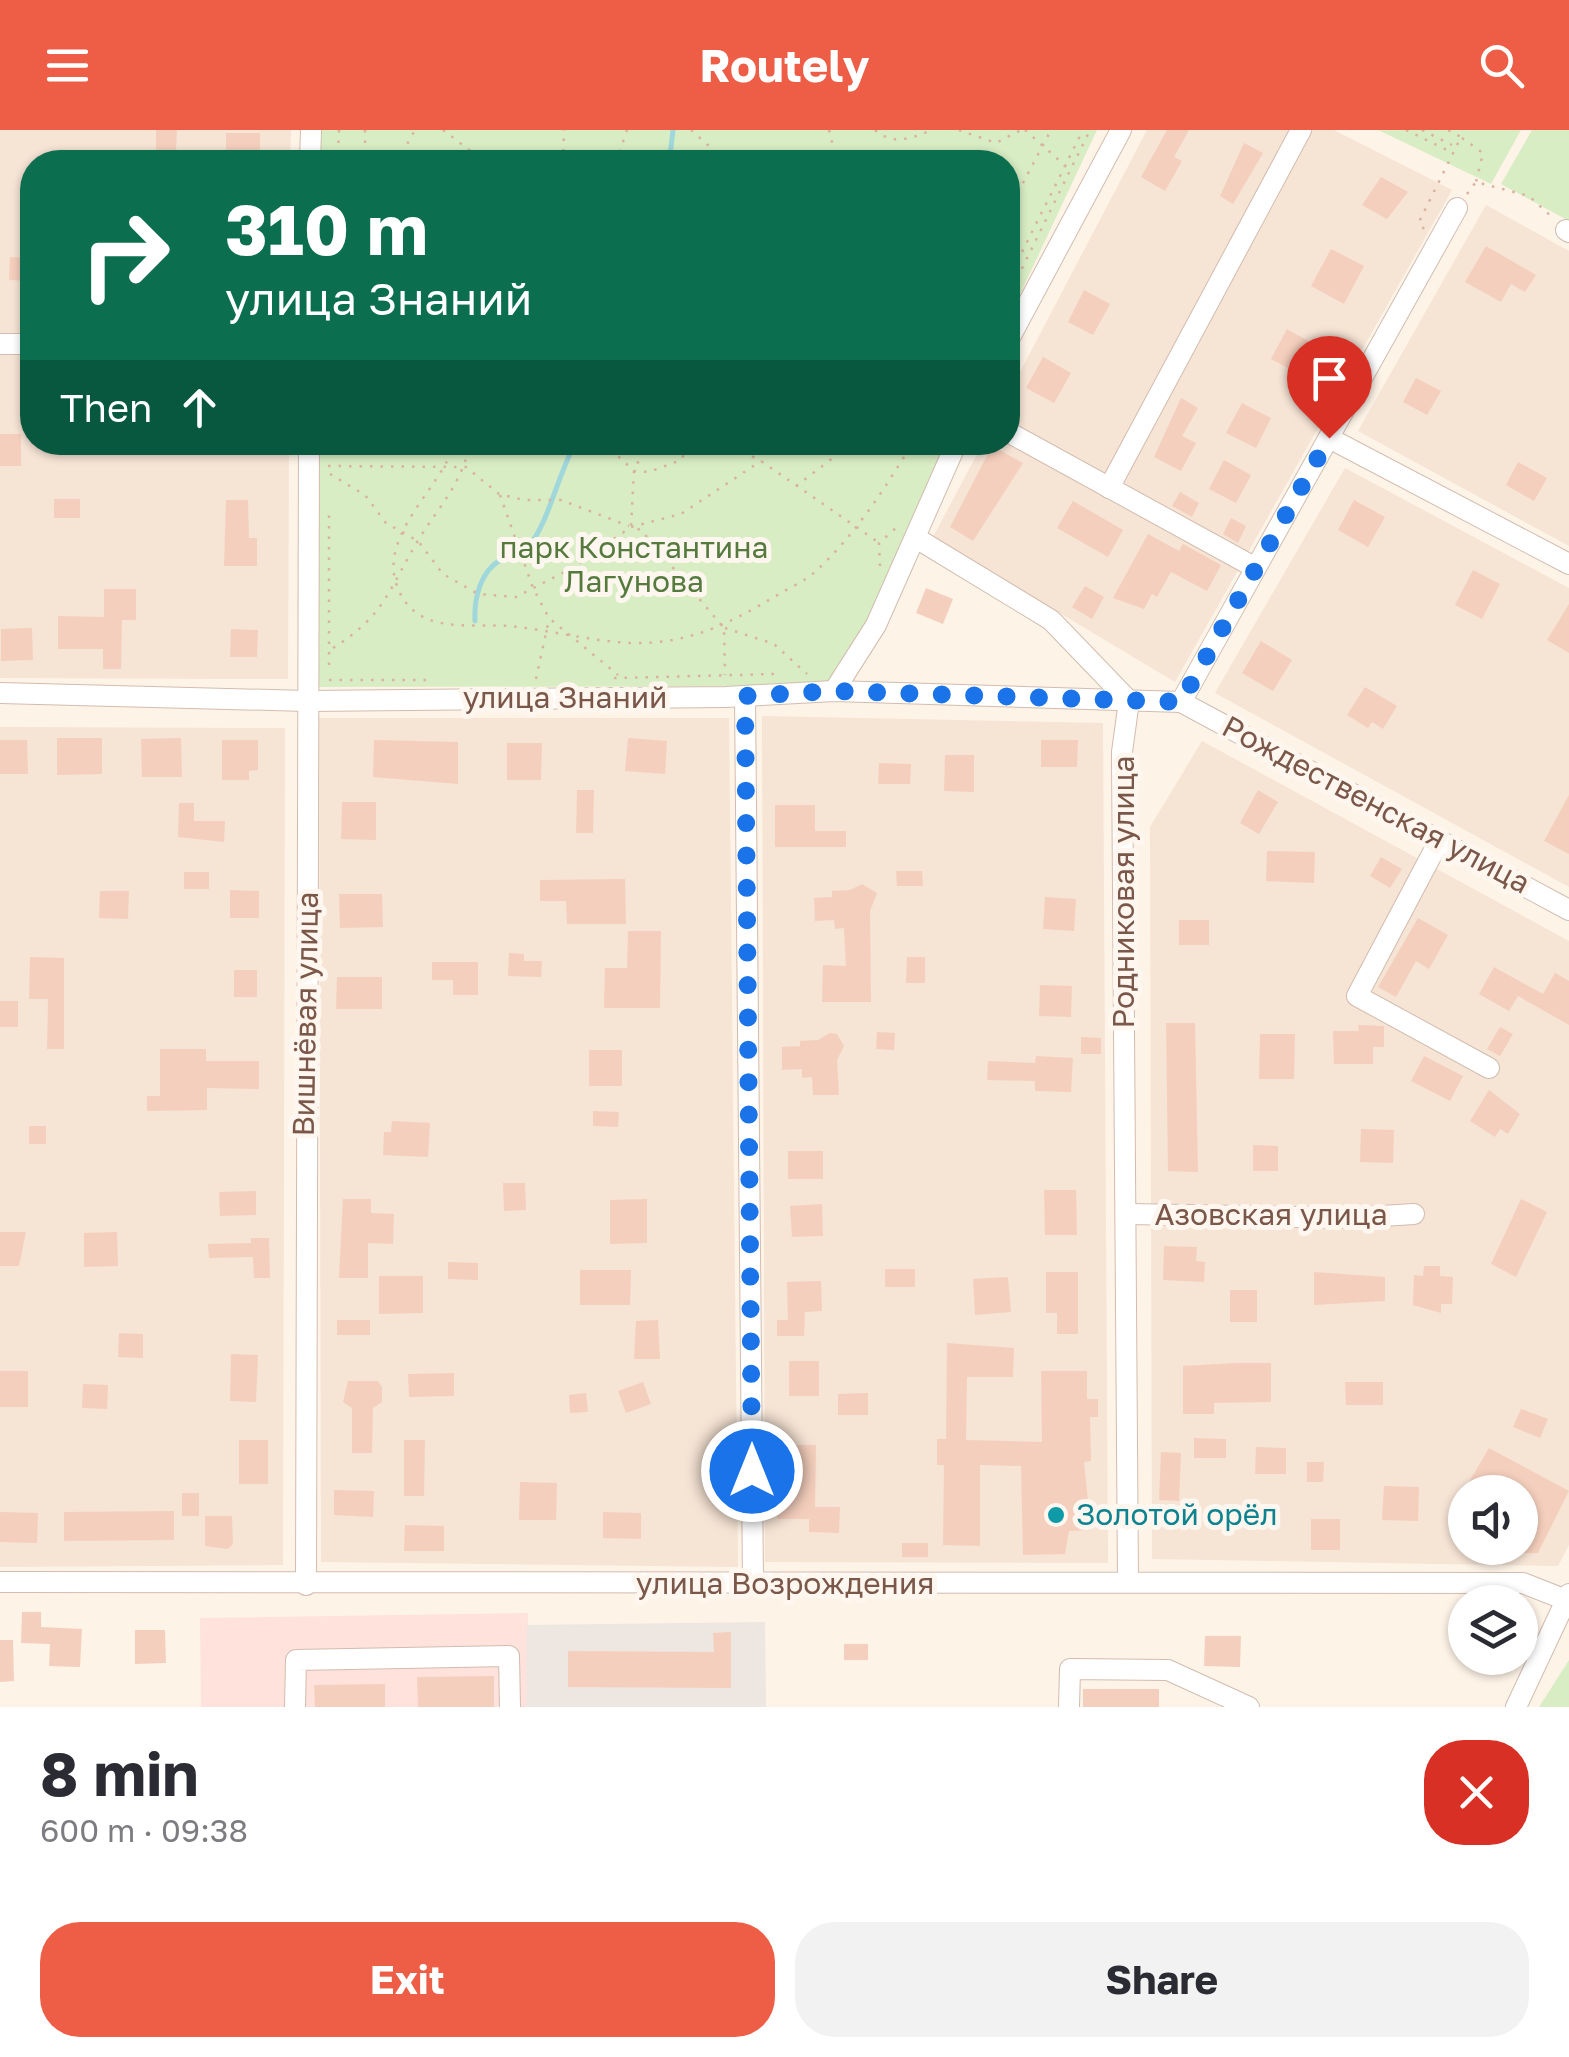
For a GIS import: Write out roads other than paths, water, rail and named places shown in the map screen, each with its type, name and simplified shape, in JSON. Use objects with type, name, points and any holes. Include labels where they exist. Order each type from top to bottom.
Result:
[{"type":"street","points":[[1020,319],[1121,130]]},
{"type":"street","points":[[1109,488],[1301,130]]},
{"type":"street","points":[[908,531],[1052,620],[1129,701],[1181,702],[1458,208]]},
{"type":"street","points":[[1329,438],[1569,564]]},
{"type":"street","points":[[1020,439],[1254,567]]},
{"type":"street","name":"Вишнёвая улица","points":[[306,1585],[307,700],[319,455]]},
{"type":"street","points":[[834,691],[876,625],[908,531],[949,455]]},
{"type":"street","name":"улица Знаний","points":[[0,694],[307,700],[745,696],[834,691],[1129,701]]},
{"type":"street","points":[[745,696],[752,1585]]},
{"type":"street","name":"Родниковая улица","points":[[1128,1582],[1122,752],[1129,701]]},
{"type":"street","name":"Рождественская улица","points":[[1181,702],[1569,910]]},
{"type":"street","points":[[1439,841],[1357,996],[1489,1068]]},
{"type":"street","name":"Азовская улица","points":[[1127,1214],[1349,1218],[1414,1214]]},
{"type":"street","name":"улица Возрождения","points":[[0,1582],[1522,1583],[1568,1597]]},
{"type":"street","points":[[1516,1707],[1568,1597]]},
{"type":"street","points":[[295,1707],[296,1660],[509,1656],[510,1707]]},
{"type":"street","points":[[1068,1707],[1070,1669],[1168,1670],[1249,1707]]},
{"type":"waterway","points":[[671,150],[673,130]]},
{"type":"waterway","points":[[475,621],[477,594],[484,578],[494,564],[530,544],[570,455]]},
{"type":"place","name":"Золотой орёл","points":[[1056,1515]]},
{"type":"park label","name":"парк Константина Лагунова","points":[[634,565]]}]
